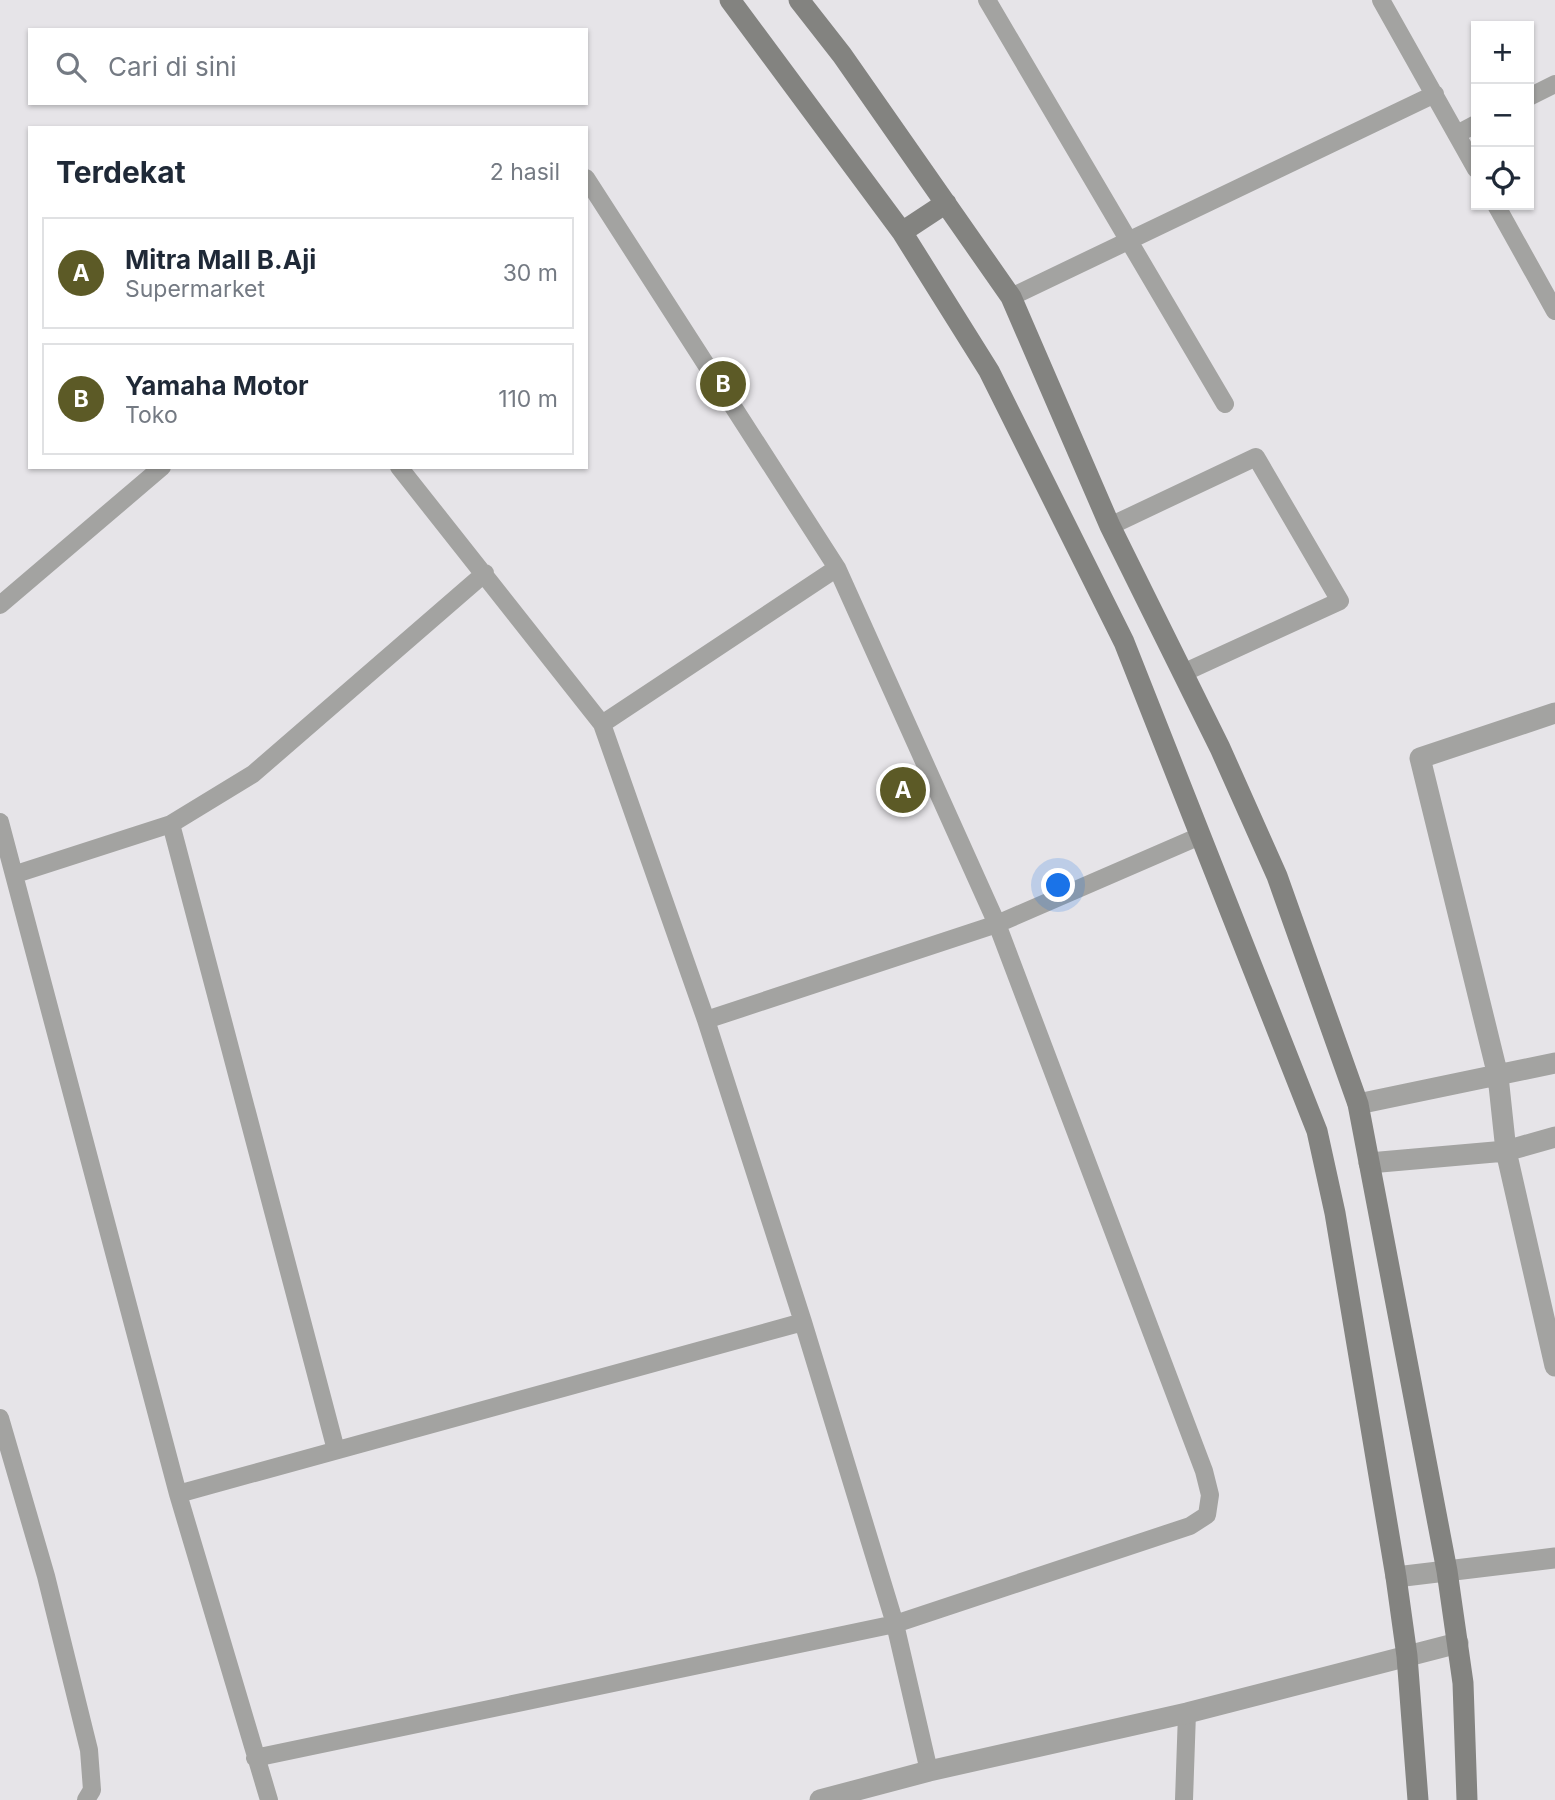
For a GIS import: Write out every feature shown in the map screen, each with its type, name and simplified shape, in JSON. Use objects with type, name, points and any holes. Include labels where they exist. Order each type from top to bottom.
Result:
[{"type":"main road","points":[[730,0],[902,232],[989,371],[1124,642],[1317,1131],[1335,1213],[1396,1577],[1407,1656],[1418,1800]]},
{"type":"main road","points":[[799,0],[842,55],[1011,297],[1110,526],[1183,673],[1277,876],[1358,1104],[1447,1571],[1464,1683],[1467,1800]]},
{"type":"main road","points":[[902,232],[946,203]]},
{"type":"street","points":[[1555,713],[1420,758],[1498,1076],[1506,1151],[1555,1366]]},
{"type":"street","points":[[1358,1104],[1555,1063]]},
{"type":"street","points":[[1369,1163],[1506,1151],[1555,1137]]},
{"type":"street","points":[[1396,1577],[1555,1558]]},
{"type":"street","points":[[820,1800],[929,1771],[1187,1713],[1458,1643]]},
{"type":"lane","points":[[987,0],[1126,242],[1225,404]]},
{"type":"lane","points":[[1381,0],[1471,160]]},
{"type":"lane","points":[[1534,94],[1555,84]]},
{"type":"lane","points":[[1011,297],[1435,94]]},
{"type":"lane","points":[[1457,134],[1471,127]]},
{"type":"lane","points":[[255,1758],[895,1624],[1190,1526],[1207,1515],[1210,1495],[997,924],[837,568],[588,181]]},
{"type":"lane","points":[[1499,210],[1555,311]]},
{"type":"lane","points":[[1110,526],[1256,457],[1340,601],[1183,673]]},
{"type":"lane","points":[[0,605],[160,469]]},
{"type":"lane","points":[[401,469],[601,724],[706,1020],[803,1322],[895,1624],[929,1771]]},
{"type":"lane","points":[[601,724],[837,568]]},
{"type":"lane","points":[[16,874],[171,824],[253,774],[485,573]]},
{"type":"lane","points":[[0,822],[16,874],[178,1494],[269,1800]]},
{"type":"lane","points":[[171,824],[336,1450]]},
{"type":"lane","points":[[706,1020],[997,924],[1200,836]]},
{"type":"lane","points":[[178,1494],[803,1322]]},
{"type":"lane","points":[[0,1418],[4,1442],[46,1576],[89,1750],[92,1790],[86,1800]]},
{"type":"lane","points":[[1184,1800],[1187,1713]]},
{"type":"place","name":"Yamaha Motor","points":[[723,384]]},
{"type":"place","name":"Mitra Mall B.Aji","points":[[903,790]]}]
